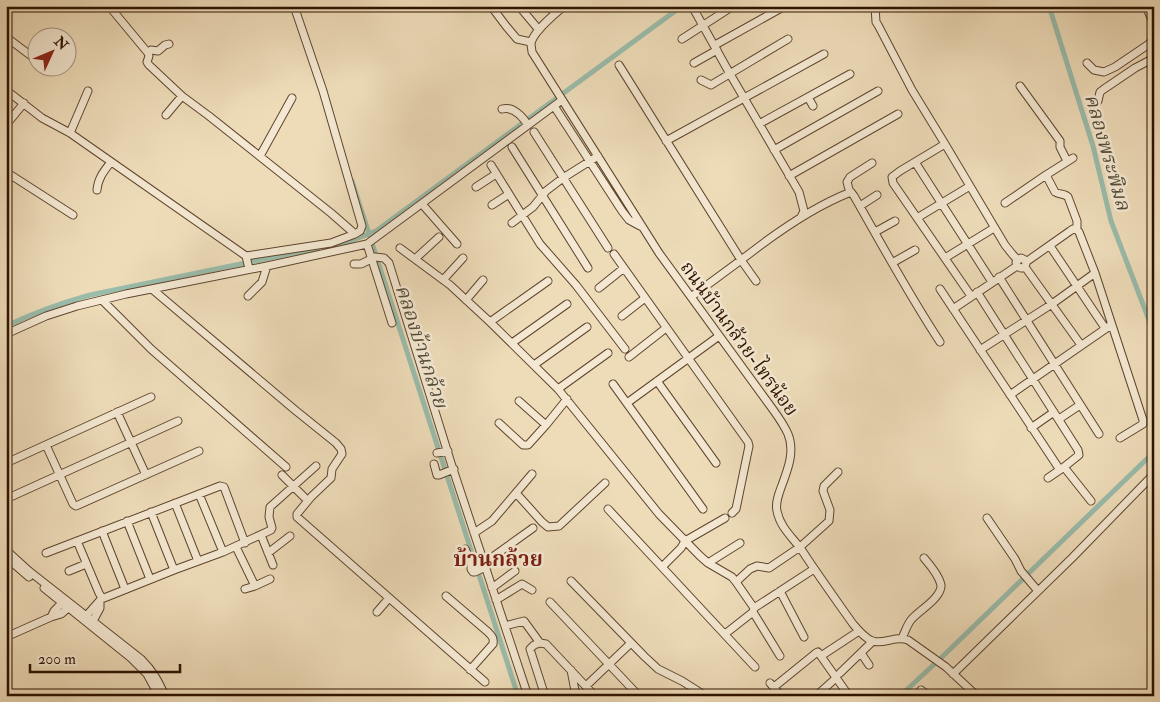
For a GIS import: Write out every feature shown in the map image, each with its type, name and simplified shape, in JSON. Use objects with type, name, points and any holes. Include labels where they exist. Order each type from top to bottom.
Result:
[{"type":"street","points":[[109,6],[148,53],[147,62],[149,66],[182,96],[260,156],[355,234]]},
{"type":"street","points":[[6,334],[46,316],[77,306],[152,289],[247,263],[331,243],[360,231],[362,221],[323,91],[294,6]]},
{"type":"street","points":[[491,6],[517,39],[531,42],[539,30],[564,6]]},
{"type":"street","points":[[519,6],[539,30]]},
{"type":"street","points":[[549,6],[555,14]]},
{"type":"street","points":[[682,39],[733,6]]},
{"type":"street","points":[[694,63],[785,6]]},
{"type":"street","points":[[874,6],[878,26],[912,90],[994,228],[1021,268],[1073,230],[1077,230]]},
{"type":"street","points":[[1146,6],[1153,22]]},
{"type":"street","points":[[695,8],[730,74],[799,192],[804,211],[801,217]]},
{"type":"street","points":[[6,38],[28,54]]},
{"type":"street","points":[[701,80],[711,85],[788,39]]},
{"type":"street","points":[[1087,63],[1094,70],[1104,72],[1115,67],[1154,39]]},
{"type":"street","name":"ถนนบ้านกล้วย-ไทรน้อย","points":[[531,42],[532,52],[659,253],[774,411],[788,434],[790,457],[777,501],[777,511],[781,523],[853,624],[872,641]]},
{"type":"street","points":[[148,53],[151,50],[158,52],[169,44]]},
{"type":"street","points":[[666,141],[824,54]]},
{"type":"street","points":[[1098,101],[1100,92],[1135,68],[1154,58]]},
{"type":"street","points":[[619,65],[756,281]]},
{"type":"street","points":[[759,124],[850,74]]},
{"type":"street","points":[[1005,203],[1070,160],[1060,148],[1060,141],[1020,86]]},
{"type":"street","points":[[6,90],[42,118],[70,133],[111,162],[247,263],[267,266],[371,241],[554,106],[560,98]]},
{"type":"street","points":[[70,133],[88,91]]},
{"type":"street","points":[[774,150],[878,91]]},
{"type":"street","points":[[166,115],[182,96]]},
{"type":"street","points":[[808,97],[813,106]]},
{"type":"street","points":[[260,156],[292,98]]},
{"type":"street","points":[[6,125],[24,103]]},
{"type":"street","points":[[554,106],[625,215],[629,220],[642,227]]},
{"type":"street","points":[[502,109],[511,109],[522,117],[528,125]]},
{"type":"street","points":[[789,176],[898,114]]},
{"type":"street","points":[[534,132],[608,248]]},
{"type":"street","points":[[945,144],[892,177],[893,183],[945,258],[1004,335],[1080,453],[1078,457],[1048,478]]},
{"type":"street","points":[[512,147],[588,268]]},
{"type":"street","points":[[512,223],[533,207],[546,191],[598,156]]},
{"type":"street","points":[[96,190],[98,182],[111,162]]},
{"type":"street","points":[[915,162],[992,282]]},
{"type":"street","points":[[872,164],[850,177],[847,182],[850,193],[854,196],[924,318],[940,342]]},
{"type":"street","points":[[490,165],[540,244],[576,285],[625,349]]},
{"type":"street","points":[[6,172],[73,215]]},
{"type":"street","points":[[476,187],[496,174]]},
{"type":"street","points":[[1046,175],[1055,192],[1068,197],[1077,221],[1077,230],[1095,274],[1108,326],[1144,420],[1143,424],[1120,438]]},
{"type":"street","points":[[917,218],[970,186]]},
{"type":"street","points":[[691,297],[801,217],[834,198],[850,193]]},
{"type":"street","points":[[492,205],[509,194]]},
{"type":"street","points":[[860,206],[877,195]]},
{"type":"street","points":[[422,204],[458,244]]},
{"type":"street","points":[[875,232],[895,221]]},
{"type":"street","points":[[945,258],[994,228]]},
{"type":"street","points":[[415,259],[439,237]]},
{"type":"street","points":[[371,241],[373,258],[392,322]]},
{"type":"street","points":[[1050,246],[1077,287],[1108,326]]},
{"type":"street","points":[[400,248],[466,300],[558,389],[658,514],[708,563],[727,574],[736,582],[780,656]]},
{"type":"street","points":[[892,263],[915,250]]},
{"type":"street","points":[[614,254],[749,444],[736,509],[685,541],[681,548],[662,567]]},
{"type":"street","points":[[354,264],[361,264],[373,258],[384,258],[389,264],[442,452],[452,469],[474,533],[481,568],[492,588],[528,696]]},
{"type":"street","points":[[443,280],[463,258]]},
{"type":"street","points":[[953,308],[1017,263]]},
{"type":"street","points":[[1025,264],[1081,345]]},
{"type":"street","points":[[248,296],[262,282],[267,266]]},
{"type":"street","points":[[599,288],[624,268]]},
{"type":"street","points":[[980,350],[1028,321],[1095,274]]},
{"type":"street","points":[[999,277],[1099,434]]},
{"type":"street","points":[[466,300],[483,280]]},
{"type":"street","points":[[490,322],[548,281]]},
{"type":"street","points":[[152,289],[336,443],[341,449],[342,454],[332,469],[331,478],[311,497],[297,514],[297,517],[485,682]]},
{"type":"street","points":[[940,289],[1031,428],[1062,469],[1091,501]]},
{"type":"street","points":[[622,316],[645,298]]},
{"type":"street","points":[[102,300],[151,349],[286,467]]},
{"type":"street","points":[[512,343],[566,304]]},
{"type":"street","points":[[1010,395],[1108,326]]},
{"type":"street","points":[[534,365],[587,327]]},
{"type":"street","points":[[629,357],[666,328]]},
{"type":"street","points":[[627,403],[719,336]]},
{"type":"street","points":[[558,389],[608,353]]},
{"type":"street","points":[[657,381],[716,463]]},
{"type":"street","points":[[613,384],[703,509]]},
{"type":"street","points":[[6,463],[151,397]]},
{"type":"street","points":[[499,423],[526,446],[546,425],[566,399]]},
{"type":"street","points":[[519,401],[546,425]]},
{"type":"street","points":[[1058,419],[1080,405]]},
{"type":"street","points":[[117,412],[146,475]]},
{"type":"street","points":[[1031,428],[1054,412]]},
{"type":"street","points":[[6,499],[178,421]]},
{"type":"street","points":[[46,445],[73,504],[76,506],[199,451]]},
{"type":"street","points":[[434,464],[436,474],[439,475],[452,469]]},
{"type":"street","points":[[87,616],[101,599],[236,547],[272,530],[269,517],[270,507],[316,466]]},
{"type":"street","points":[[736,582],[750,569],[756,566],[768,568],[800,548],[829,521],[830,510],[823,491],[824,486],[838,472]]},
{"type":"street","points":[[474,533],[492,521],[532,474]]},
{"type":"street","points":[[954,674],[1154,474]]},
{"type":"street","points":[[282,475],[304,497]]},
{"type":"street","points":[[516,493],[542,522],[548,527],[553,527],[559,526],[605,483]]},
{"type":"street","points":[[46,553],[220,486],[224,487],[245,543]]},
{"type":"street","points":[[199,494],[223,552]]},
{"type":"street","points":[[175,502],[198,561]]},
{"type":"street","points":[[608,509],[755,667]]},
{"type":"street","points":[[151,512],[174,570]]},
{"type":"street","points":[[987,518],[1021,571],[1038,591]]},
{"type":"street","points":[[127,521],[150,579]]},
{"type":"street","points":[[465,548],[473,572],[481,568],[533,528]]},
{"type":"street","points":[[102,531],[125,589]]},
{"type":"street","points":[[261,535],[274,565]]},
{"type":"street","points":[[268,553],[290,536]]},
{"type":"street","points":[[77,540],[101,599],[100,608],[94,621]]},
{"type":"street","points":[[708,563],[740,543]]},
{"type":"street","points":[[236,547],[255,586]]},
{"type":"street","points":[[6,550],[29,571],[151,668],[165,696]]},
{"type":"street","points":[[6,557],[131,658],[147,674],[160,696]]},
{"type":"street","points":[[902,638],[911,619],[939,593],[941,587],[939,579],[924,558]]},
{"type":"street","points":[[68,571],[86,564]]},
{"type":"street","points":[[725,634],[753,610],[814,569]]},
{"type":"street","points":[[492,588],[515,571]]},
{"type":"street","points":[[245,589],[270,579]]},
{"type":"street","points":[[571,581],[658,669],[682,681],[701,695]]},
{"type":"street","points":[[496,600],[522,584],[532,590]]},
{"type":"street","points":[[780,591],[804,637]]},
{"type":"street","points":[[446,596],[494,640],[470,670]]},
{"type":"street","points":[[377,612],[389,598]]},
{"type":"street","points":[[550,602],[639,696]]},
{"type":"street","points":[[6,637],[61,614],[65,605]]},
{"type":"street","points":[[505,626],[524,621],[540,643]]},
{"type":"street","points":[[821,656],[859,631]]},
{"type":"street","points":[[816,696],[872,641],[879,642],[902,638],[913,643],[946,667],[977,696]]},
{"type":"street","points":[[545,696],[530,649],[540,643],[546,644],[595,696]]},
{"type":"street","points":[[586,686],[631,643]]},
{"type":"street","points":[[782,696],[772,685],[817,652],[838,675],[849,696]]},
{"type":"street","points":[[860,653],[869,664]]},
{"type":"street","points":[[571,670],[576,696]]},
{"type":"waterway","points":[[332,245],[345,243],[376,231],[682,6]]},
{"type":"waterway","name":"คลองพระพิมล","points":[[1049,6],[1093,146],[1111,221],[1154,333]]},
{"type":"waterway","name":"คลองบ้านกล้วย","points":[[352,181],[518,696]]},
{"type":"waterway","points":[[6,326],[69,301],[90,295],[318,248]]},
{"type":"waterway","points":[[900,696],[1154,452]]},
{"type":"district","name":"บ้านกล้วย","points":[[498,559]]}]
